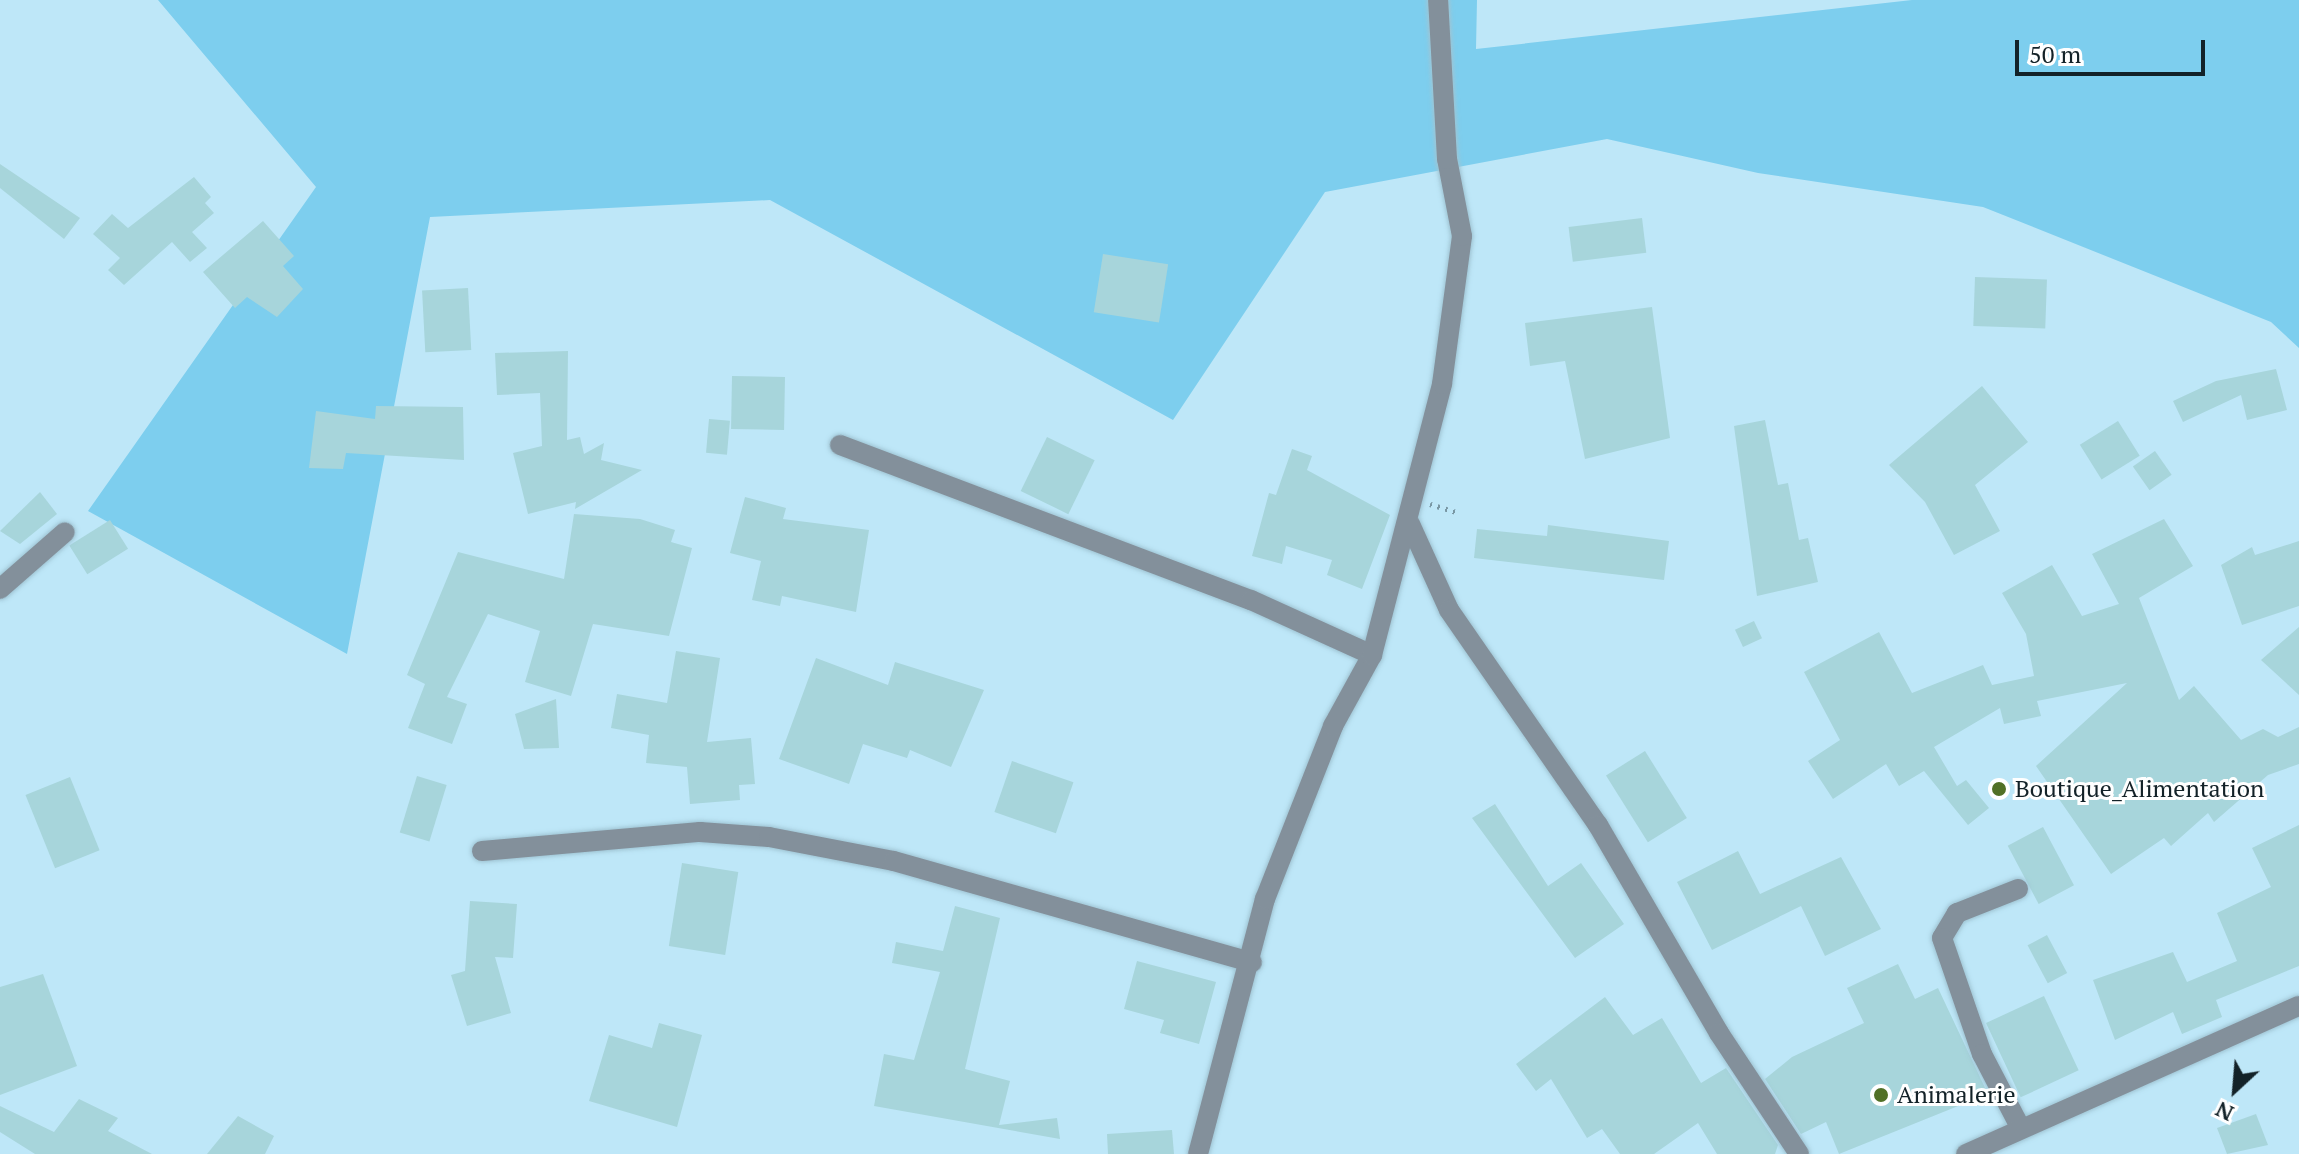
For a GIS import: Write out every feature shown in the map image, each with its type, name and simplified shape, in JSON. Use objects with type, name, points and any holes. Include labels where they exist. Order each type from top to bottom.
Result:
[{"type":"street","points":[[1198,1154],[1252,962],[1265,899],[1333,726],[1372,655],[1410,524],[1455,321],[1462,236],[1447,159],[1438,0]]},
{"type":"street","points":[[840,445],[1251,600],[1372,655]]},
{"type":"street","points":[[1410,524],[1449,610],[1598,825],[1719,1033],[1799,1154]]},
{"type":"street","points":[[0,589],[65,532]]},
{"type":"street","points":[[482,851],[700,832],[769,837],[894,861],[1252,962]]},
{"type":"street","points":[[2018,889],[1957,913],[1942,938],[1982,1054],[2019,1125]]},
{"type":"street","points":[[1966,1154],[2019,1125],[2299,1006]]},
{"type":"shaded area","points":[[158,0],[1477,0],[1476,49],[1912,0],[2299,0],[2299,348],[2271,322],[1983,207],[1758,173],[1607,139],[1325,192],[1173,420],[770,200],[430,217],[347,654],[88,511],[316,187]]},
{"type":"building","points":[[0,164],[80,218],[64,239],[0,188]]},
{"type":"building","points":[[194,177],[211,197],[205,203],[214,213],[192,232],[207,248],[190,262],[172,242],[124,285],[108,270],[120,258],[93,234],[112,214],[128,228]]},
{"type":"building","points":[[1642,218],[1646,253],[1573,262],[1569,227]]},
{"type":"building","points":[[263,221],[294,256],[283,266],[303,289],[277,317],[247,297],[235,308],[203,272]]},
{"type":"building","points":[[1103,254],[1168,264],[1159,323],[1094,312]]},
{"type":"building","points":[[1975,277],[2047,280],[2045,328],[1973,326]]},
{"type":"building","points":[[468,288],[471,350],[425,352],[422,290]]},
{"type":"building","points":[[1652,307],[1670,438],[1585,459],[1565,361],[1530,366],[1525,323]]},
{"type":"building","points":[[568,351],[567,440],[580,437],[584,454],[604,443],[601,460],[642,470],[575,509],[576,502],[528,514],[513,453],[542,446],[540,393],[497,395],[495,353]]},
{"type":"building","points":[[2276,369],[2287,410],[2247,420],[2241,395],[2183,422],[2173,401],[2216,381]]},
{"type":"building","points":[[732,376],[785,377],[784,430],[731,429]]},
{"type":"building","points":[[1982,386],[2028,442],[1975,485],[2000,531],[1954,555],[1925,502],[1889,465]]},
{"type":"building","points":[[376,406],[463,407],[464,460],[346,453],[343,469],[309,468],[316,411],[375,419]]},
{"type":"building","points":[[709,419],[730,421],[727,455],[706,453]]},
{"type":"building","points":[[1765,420],[1778,485],[1788,483],[1799,540],[1808,538],[1818,582],[1757,596],[1734,426]]},
{"type":"building","points":[[2118,421],[2140,456],[2102,480],[2080,445]]},
{"type":"building","points":[[1047,437],[1095,460],[1068,514],[1021,491]]},
{"type":"building","points":[[1292,449],[1312,456],[1307,470],[1390,515],[1362,589],[1327,575],[1332,560],[1286,546],[1282,564],[1252,556],[1269,493],[1276,495]]},
{"type":"building","points":[[2155,451],[2172,475],[2150,490],[2133,466]]},
{"type":"building","points":[[40,492],[57,514],[20,544],[0,531]]},
{"type":"building","points":[[745,497],[786,508],[783,519],[869,530],[856,612],[782,596],[780,606],[752,600],[761,561],[730,553]]},
{"type":"building","points":[[574,514],[640,519],[675,530],[671,542],[692,548],[669,636],[593,624],[571,696],[525,682],[540,631],[488,614],[447,697],[467,704],[452,744],[408,728],[425,684],[407,675],[458,552],[564,579]]},
{"type":"building","points":[[2164,519],[2193,566],[2139,598],[2179,700],[2194,686],[2241,740],[2263,729],[2278,737],[2299,727],[2299,764],[2268,775],[2214,822],[2208,813],[2171,846],[2164,838],[2111,874],[2036,766],[2127,683],[2037,701],[2041,716],[2004,724],[2000,708],[1934,747],[1957,786],[1966,780],[1989,808],[1968,825],[1924,771],[1899,786],[1886,764],[1833,799],[1808,761],[1840,740],[1804,672],[1879,632],[1912,693],[1983,665],[1992,685],[2034,676],[2026,634],[2002,593],[2052,565],[2082,616],[2119,604],[2092,554]]},
{"type":"building","points":[[110,520],[128,549],[87,574],[69,545]]},
{"type":"building","points":[[1548,525],[1669,541],[1664,580],[1474,558],[1477,529],[1547,536]]},
{"type":"building","points":[[2299,541],[2299,606],[2242,625],[2221,565],[2252,547],[2255,555]]},
{"type":"building","points":[[1754,621],[1762,638],[1743,647],[1735,630]]},
{"type":"building","points":[[2299,627],[2299,695],[2261,660]]},
{"type":"building","points":[[676,651],[720,658],[707,742],[751,738],[755,784],[739,785],[740,800],[690,804],[687,767],[646,763],[649,735],[611,728],[617,694],[667,703]]},
{"type":"building","points":[[816,658],[888,685],[895,662],[984,690],[951,767],[910,750],[907,758],[863,744],[849,784],[779,759]]},
{"type":"building","points":[[556,699],[559,748],[524,749],[515,714]]},
{"type":"building","points":[[1645,751],[1687,818],[1648,842],[1606,775]]},
{"type":"building","points":[[1012,761],[1073,782],[1056,833],[994,812]]},
{"type":"building","points":[[417,776],[447,785],[429,841],[400,832]]},
{"type":"building","points":[[70,777],[100,850],[55,868],[25,795]]},
{"type":"building","points":[[1495,804],[1548,886],[1581,863],[1624,924],[1575,958],[1472,818]]},
{"type":"building","points":[[2299,825],[2299,966],[2216,1000],[2222,1017],[2182,1034],[2173,1012],[2115,1040],[2093,980],[2173,952],[2187,982],[2237,961],[2217,913],[2271,887],[2252,848]]},
{"type":"building","points":[[2043,827],[2074,885],[2039,904],[2008,846]]},
{"type":"building","points":[[1738,851],[1760,894],[1841,857],[1881,929],[1825,956],[1801,906],[1712,950],[1677,882]]},
{"type":"building","points":[[682,863],[738,872],[725,955],[669,946]]},
{"type":"building","points":[[470,901],[517,904],[513,958],[495,957],[511,1013],[467,1026],[451,975],[465,971]]},
{"type":"building","points":[[955,906],[1000,918],[965,1069],[1010,1081],[999,1125],[1057,1118],[1060,1139],[874,1106],[884,1054],[914,1060],[940,972],[892,963],[896,942],[943,951]]},
{"type":"building","points":[[2047,935],[2067,973],[2048,983],[2028,945]]},
{"type":"building","points":[[1137,961],[1216,982],[1199,1044],[1160,1033],[1164,1020],[1124,1009]]},
{"type":"building","points":[[1898,964],[1915,999],[1938,988],[1988,1094],[1839,1154],[1826,1122],[1801,1134],[1765,1079],[1792,1057],[1864,1023],[1847,988]]},
{"type":"building","points":[[43,974],[77,1066],[0,1095],[0,987]]},
{"type":"building","points":[[2044,996],[2079,1070],[2021,1097],[1986,1023]]},
{"type":"building","points":[[1605,997],[1633,1035],[1662,1018],[1701,1083],[1726,1068],[1778,1145],[1775,1154],[1717,1154],[1698,1123],[1654,1154],[1620,1154],[1602,1129],[1587,1138],[1551,1079],[1536,1091],[1516,1064]]},
{"type":"building","points":[[659,1023],[702,1035],[677,1127],[589,1101],[609,1035],[652,1048]]},
{"type":"building","points":[[79,1099],[118,1118],[108,1131],[152,1154],[35,1154],[0,1132],[0,1106],[54,1132]]},
{"type":"building","points":[[2256,1114],[2268,1145],[2227,1154],[2217,1128]]},
{"type":"building","points":[[238,1116],[274,1136],[265,1154],[207,1154]]},
{"type":"building","points":[[1172,1130],[1174,1154],[1108,1154],[1107,1134]]},
{"type":"place","name":"Boutique_Alimentation","points":[[1999,789]]},
{"type":"place","name":"Animalerie","points":[[1881,1095]]}]
